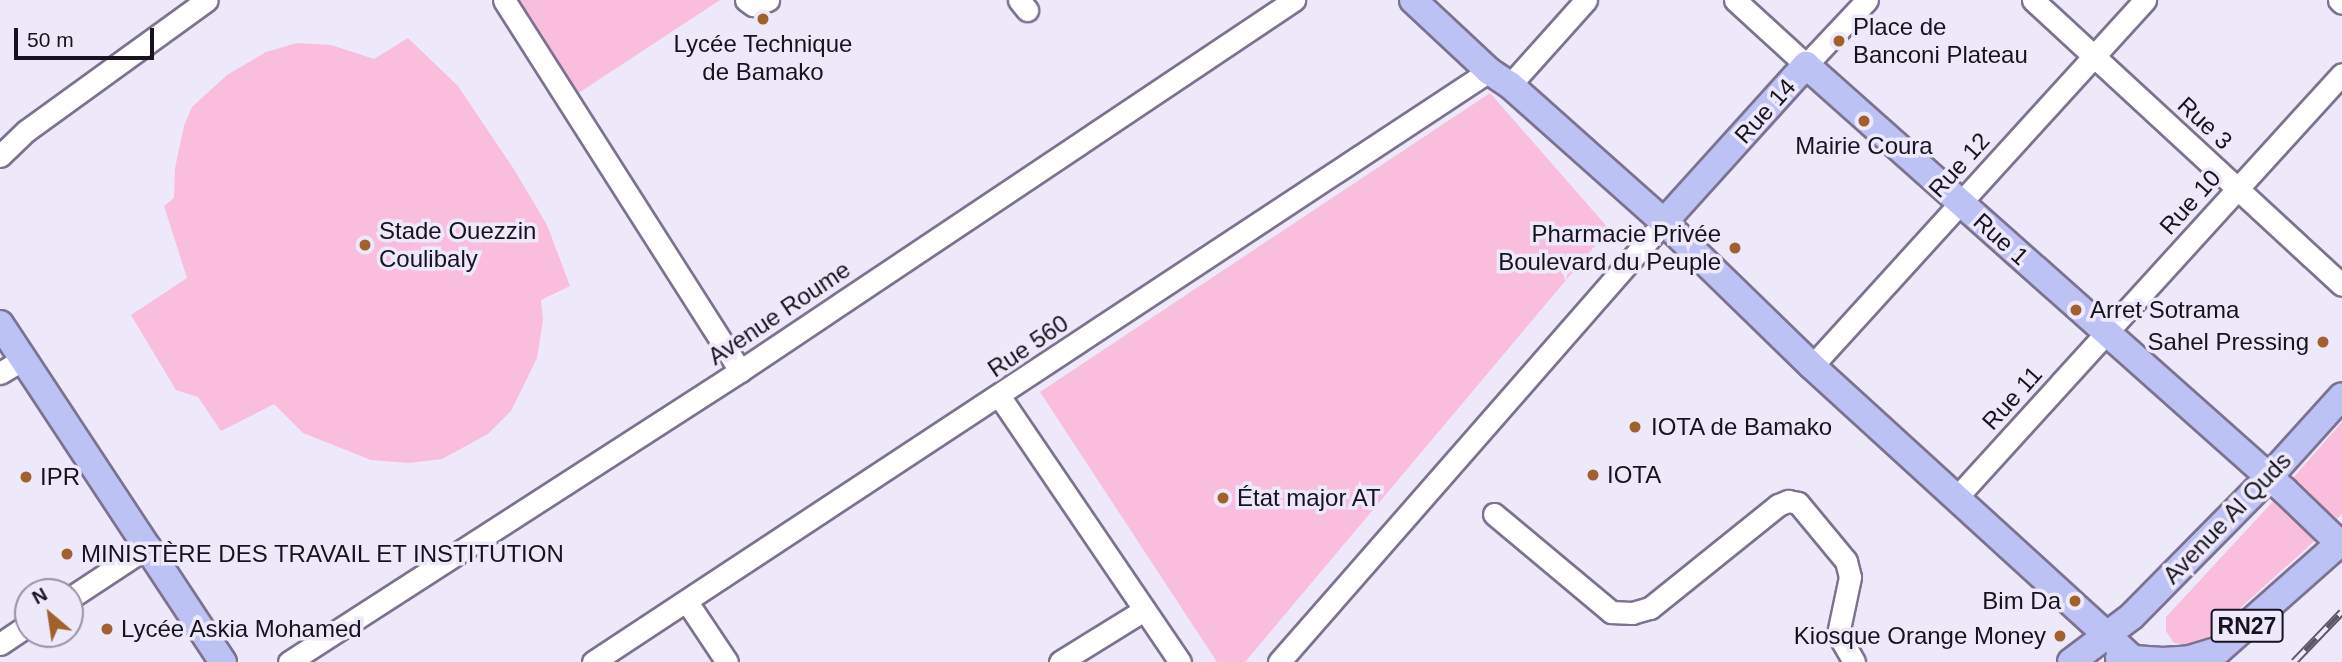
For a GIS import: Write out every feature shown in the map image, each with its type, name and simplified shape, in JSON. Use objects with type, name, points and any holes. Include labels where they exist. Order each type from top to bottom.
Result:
[{"type":"main road","points":[[1413,0],[1664,222],[1812,366],[2135,661]]},
{"type":"main road","name":"Rue 1","points":[[1806,65],[2341,543]]},
{"type":"main road","name":"Rue 14","points":[[1664,222],[1806,65]]},
{"type":"main road","points":[[0,324],[149,546],[223,662]]},
{"type":"main road","name":"Avenue Al Quds","points":[[2071,662],[2132,617],[2268,478],[2342,396]]},
{"type":"main road","name":"RN27","points":[[2135,661],[2217,656],[2341,543]]},
{"type":"main road","points":[[2090,662],[2111,658],[2135,661]]},
{"type":"street","points":[[0,156],[26,131],[207,0]]},
{"type":"street","points":[[504,0],[740,371]]},
{"type":"street","points":[[747,0],[753,5],[768,0]]},
{"type":"street","name":"Avenue Roume","points":[[289,662],[740,371],[1294,0]]},
{"type":"street","name":"Rue 560","points":[[593,662],[1000,397],[1500,78],[1586,0]]},
{"type":"street","name":"Rue 1","points":[[1735,0],[1806,65]]},
{"type":"street","name":"Rue 14","points":[[1806,65],[1867,0]]},
{"type":"street","name":"Rue 3","points":[[2033,0],[2342,285]]},
{"type":"street","name":"Rue 12","points":[[1812,366],[2145,0]]},
{"type":"street","name":"Rue 10","points":[[2106,334],[2342,74]]},
{"type":"street","points":[[0,138],[26,131]]},
{"type":"street","points":[[1279,662],[1664,222]]},
{"type":"street","name":"Rue 11","points":[[1956,498],[2106,334]]},
{"type":"street","points":[[0,373],[23,359]]},
{"type":"street","points":[[1000,397],[1180,662]]},
{"type":"street","points":[[1494,514],[1611,612],[1632,613],[1650,608],[1778,505],[1788,501],[1798,503],[1846,561],[1850,577],[1838,634],[1854,662]]},
{"type":"street","points":[[84,589],[149,546]]},
{"type":"street","points":[[687,602],[727,662]]},
{"type":"street","points":[[1060,662],[1144,610]]},
{"type":"shaded area","points":[[512,0],[720,0],[574,96]]},
{"type":"shaded area","name":"Stade Ouezzin Coulibaly","points":[[408,38],[458,86],[515,171],[547,225],[570,286],[541,300],[543,320],[537,358],[511,411],[488,434],[442,459],[409,463],[371,460],[303,433],[274,404],[221,431],[198,397],[176,390],[131,315],[187,278],[164,206],[174,198],[175,168],[184,126],[192,107],[227,75],[266,52],[297,43],[331,45],[374,59]]},
{"type":"shaded area","points":[[1490,93],[1609,229],[1245,662],[1217,662],[1040,392]]},
{"type":"shaded area","points":[[2342,422],[2342,514],[2337,519],[2293,478]]},
{"type":"shaded area","points":[[2279,495],[2320,536],[2198,646],[2174,643],[2166,631],[2166,617]]},
{"type":"railway","points":[[2294,662],[2342,612]]},
{"type":"place","name":"Lycée Technique de Bamako","points":[[763,19]]},
{"type":"place","name":"Place de Banconi Plateau","points":[[1839,41]]},
{"type":"place","name":"Mairie Coura","points":[[1864,121]]},
{"type":"place","name":"Stade Ouezzin Coulibaly","points":[[365,245]]},
{"type":"place","name":"Pharmacie Privée Boulevard du Peuple","points":[[1735,248]]},
{"type":"place","name":"Arret Sotrama","points":[[2076,310]]},
{"type":"place","name":"Sahel Pressing","points":[[2323,342]]},
{"type":"place","name":"IOTA de Bamako","points":[[1635,427]]},
{"type":"place","name":"IOTA","points":[[1593,475]]},
{"type":"place","name":"IPR","points":[[26,477]]},
{"type":"place","name":"État major AT","points":[[1223,498]]},
{"type":"place","name":"MINISTÈRE DES TRAVAIL ET INSTITUTION","points":[[67,554]]},
{"type":"place","name":"Bim Da","points":[[2075,601]]},
{"type":"place","name":"Lycée Askia Mohamed","points":[[107,629]]},
{"type":"place","name":"Kiosque Orange Money","points":[[2060,636]]}]
